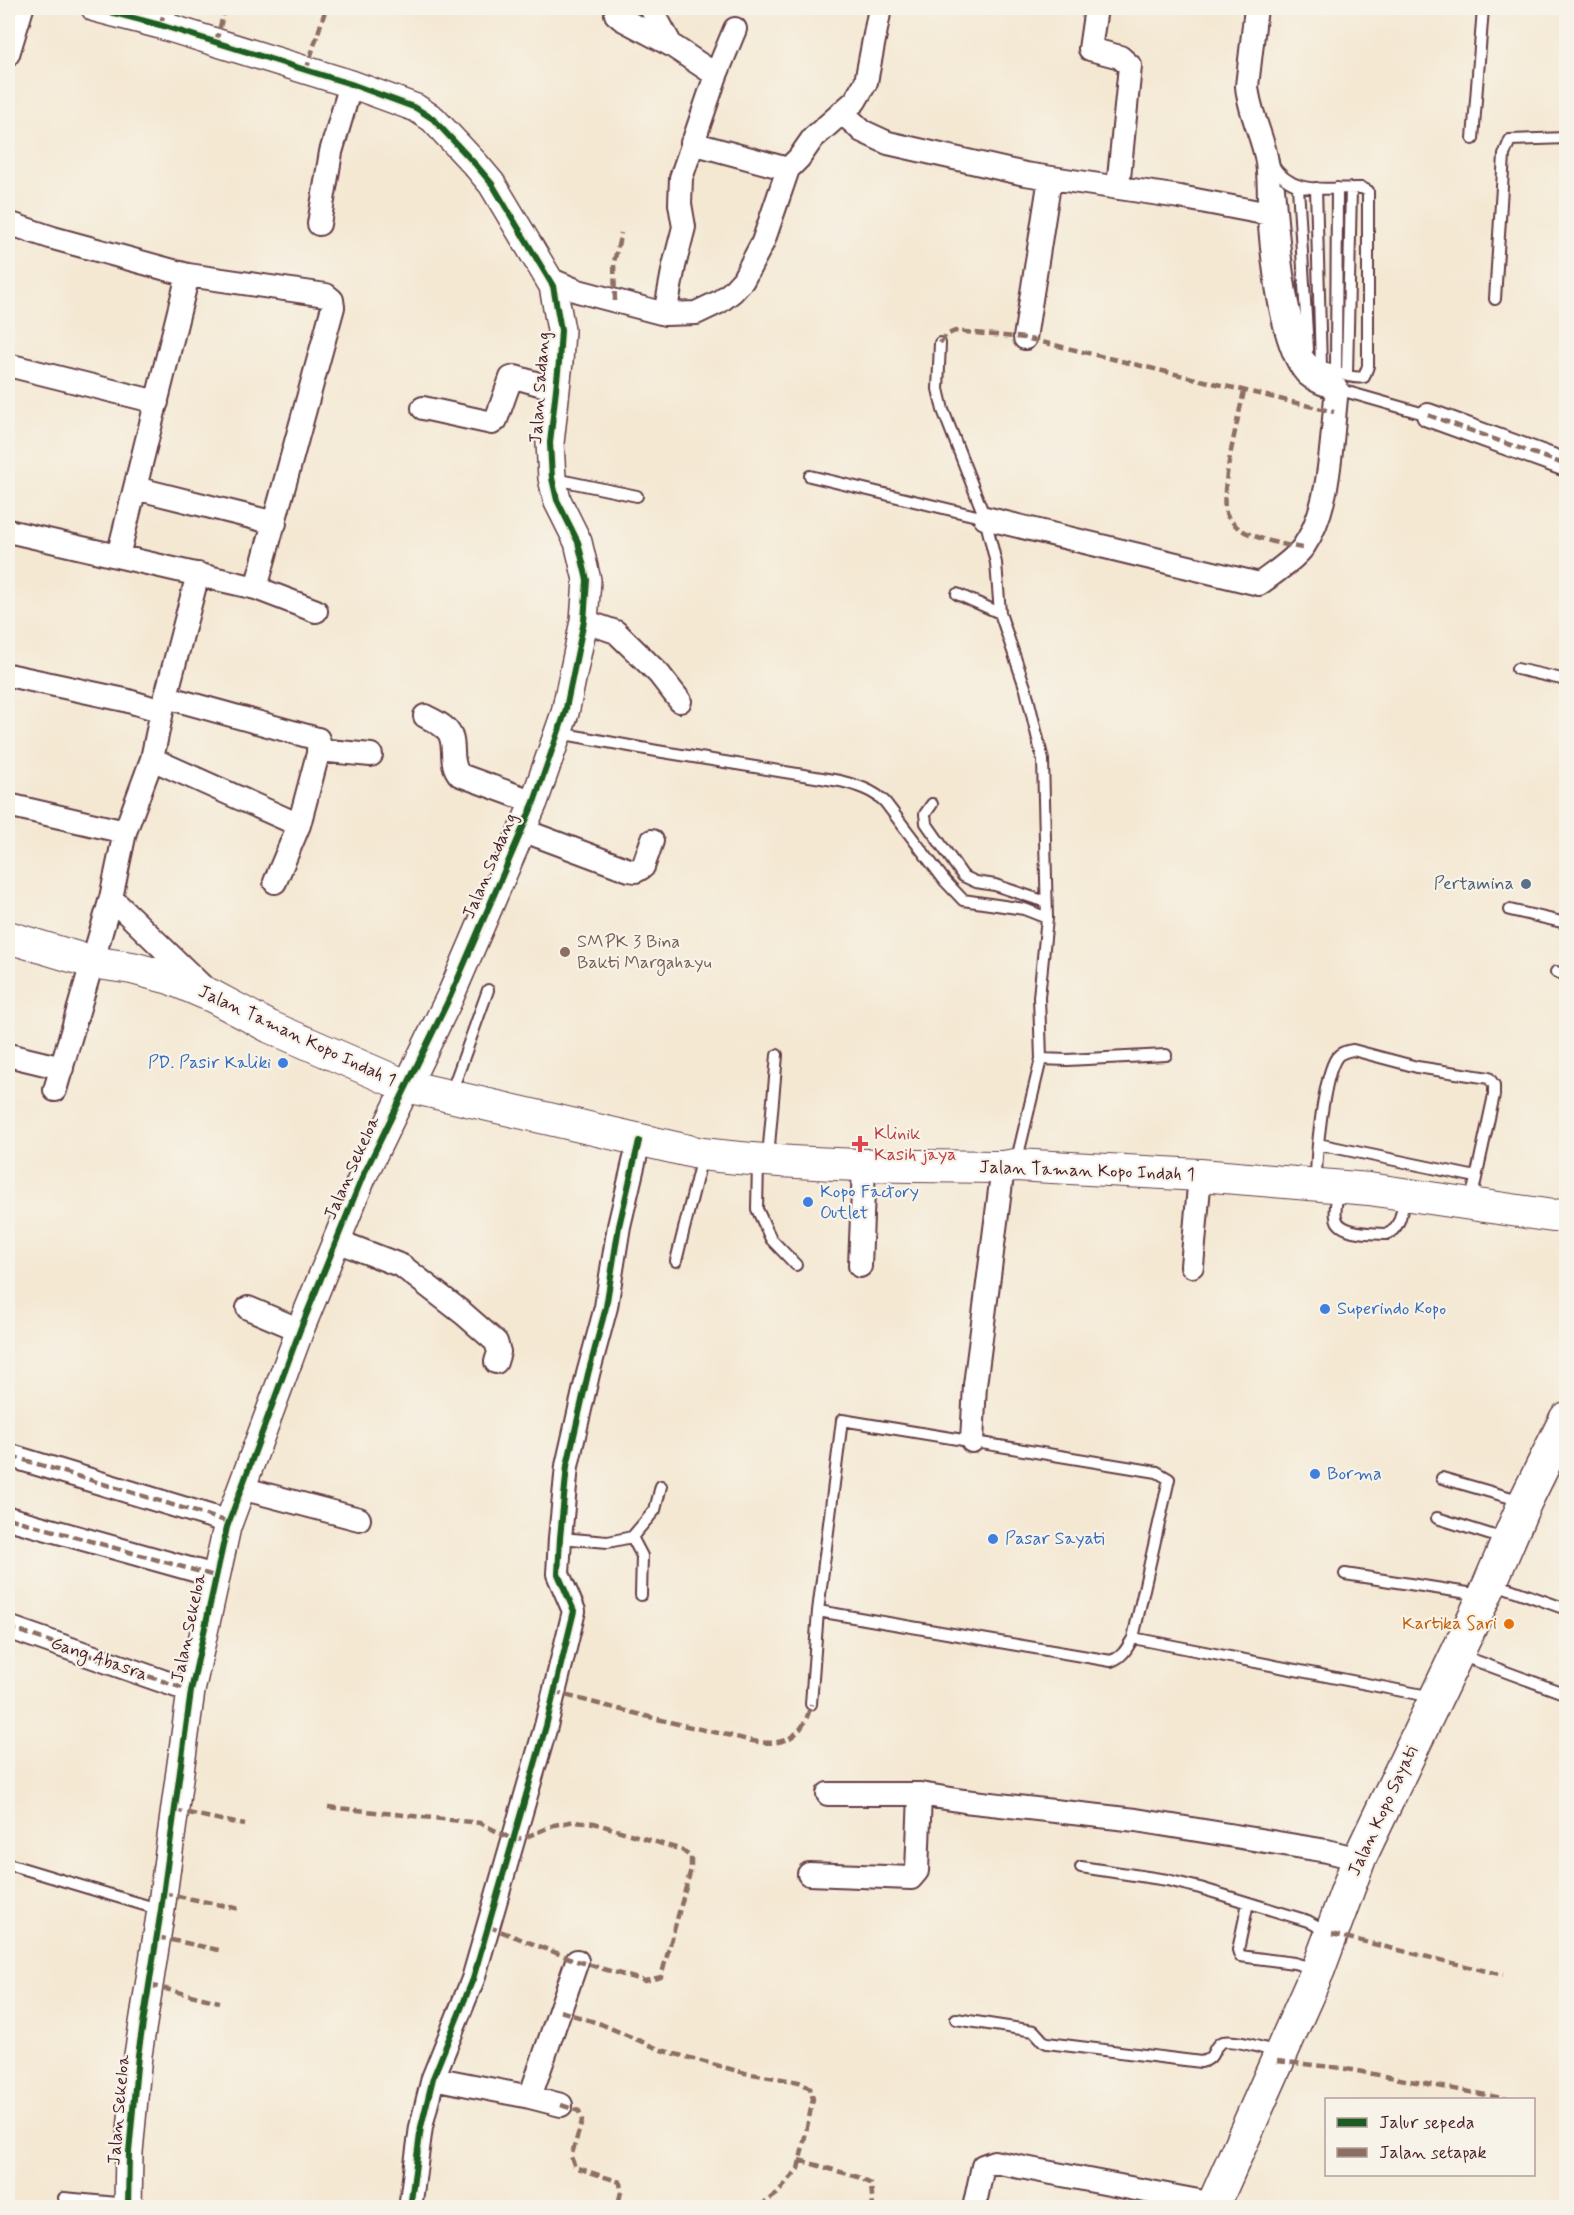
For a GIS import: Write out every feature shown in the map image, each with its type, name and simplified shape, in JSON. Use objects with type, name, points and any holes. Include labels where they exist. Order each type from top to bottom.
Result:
[{"type":"main road","name":"Jalan Taman Kopo Indah 1","points":[[8,937],[92,962],[132,968],[170,978],[212,996],[270,1027],[406,1086],[702,1154],[864,1166],[1009,1166],[1200,1175],[1406,1193],[1473,1190],[1562,1218]]},
{"type":"main road","name":"Jalan Kopo Sayati","points":[[1213,2206],[1318,1970],[1359,1859],[1566,1419]]},
{"type":"street","points":[[8,54],[22,8]]},
{"type":"street","name":"Jalan Sadang","points":[[95,8],[163,16],[416,108],[433,119],[492,184],[549,279],[556,301],[561,330],[550,443],[552,478],[558,500],[578,542],[582,557],[587,580],[584,621],[559,733],[534,802],[450,997],[406,1086]]},
{"type":"street","points":[[619,8],[616,14],[621,19],[671,45],[716,75]]},
{"type":"street","points":[[651,8],[671,45]]},
{"type":"street","points":[[549,279],[578,291],[665,314],[696,313],[710,308],[732,292],[743,280],[763,242],[788,169],[813,138],[855,101],[866,82],[880,8]]},
{"type":"street","points":[[1096,8],[1090,49],[1120,57],[1130,66],[1118,188]]},
{"type":"street","points":[[985,518],[1258,584],[1303,548],[1318,517],[1325,485],[1340,379],[1317,381],[1307,374],[1290,343],[1281,308],[1269,214],[1271,163],[1248,98],[1247,86],[1257,8]]},
{"type":"street","points":[[665,314],[684,227],[680,204],[681,178],[716,75],[735,29]]},
{"type":"street","points":[[319,224],[331,152],[351,84]]},
{"type":"street","points":[[842,112],[862,131],[888,143],[948,158],[1050,178],[1180,196],[1269,214]]},
{"type":"street","points":[[692,143],[788,169]]},
{"type":"street","points":[[1025,338],[1050,178]]},
{"type":"street","points":[[8,223],[53,238],[188,275],[326,296],[332,300],[333,308],[256,588]]},
{"type":"street","points":[[118,556],[188,275]]},
{"type":"street","points":[[8,365],[157,402]]},
{"type":"street","points":[[423,408],[492,423],[496,420],[512,377],[556,390]]},
{"type":"street","points":[[1428,415],[1566,465]]},
{"type":"street","points":[[135,488],[275,523]]},
{"type":"street","points":[[8,531],[256,588],[316,611]]},
{"type":"street","points":[[54,1090],[111,898],[125,832],[152,759],[198,574]]},
{"type":"street","points":[[584,621],[616,632],[659,674],[680,701]]},
{"type":"street","points":[[8,675],[125,700],[164,704],[315,737],[320,742],[299,825],[275,882]]},
{"type":"street","points":[[424,716],[449,732],[452,741],[453,765],[460,775],[534,802]]},
{"type":"street","points":[[318,750],[371,755]]},
{"type":"street","points":[[152,759],[299,825]]},
{"type":"street","points":[[8,805],[125,832]]},
{"type":"street","points":[[522,830],[636,871],[643,867],[652,842]]},
{"type":"street","points":[[111,898],[212,996]]},
{"type":"street","points":[[8,1055],[62,1068]]},
{"type":"street","name":"Jalan Sekeloa","points":[[128,2206],[129,2152],[136,2076],[191,1691],[215,1576],[229,1522],[300,1330],[362,1178],[406,1086]]},
{"type":"street","points":[[410,2208],[421,2127],[433,2078],[473,1979],[546,1726],[574,1611],[558,1574],[567,1466],[606,1307],[619,1226],[639,1141]]},
{"type":"street","points":[[860,1266],[864,1166]]},
{"type":"street","points":[[972,1441],[975,1385],[1009,1166]]},
{"type":"street","points":[[1192,1266],[1200,1175]]},
{"type":"street","points":[[337,1241],[402,1266],[496,1342],[499,1352],[496,1362]]},
{"type":"street","points":[[248,1308],[300,1330]]},
{"type":"street","points":[[10,1456],[229,1522]]},
{"type":"street","points":[[241,1488],[359,1519]]},
{"type":"street","points":[[8,1518],[215,1576]]},
{"type":"street","name":"Gang Abasra","points":[[8,1627],[191,1691]]},
{"type":"street","points":[[828,1794],[921,1794],[1136,1820],[1328,1851],[1359,1859]]},
{"type":"street","points":[[809,1874],[911,1878],[917,1871],[921,1794]]},
{"type":"street","points":[[530,2097],[577,1961]]},
{"type":"street","points":[[433,2078],[561,2105]]},
{"type":"street","points":[[974,2208],[983,2166],[994,2162],[1213,2206]]},
{"type":"lane","points":[[1473,139],[1482,8]]},
{"type":"lane","points":[[1494,299],[1504,155],[1510,140],[1566,138]]},
{"type":"lane","points":[[1271,163],[1284,180],[1298,187],[1362,188],[1369,194],[1368,366],[1364,377],[1340,379]]},
{"type":"lane","points":[[1271,163],[1288,280],[1301,343],[1309,358],[1340,379],[1428,415]]},
{"type":"lane","points":[[1298,187],[1309,358]]},
{"type":"lane","points":[[1316,188],[1322,366]]},
{"type":"lane","points":[[1337,188],[1340,379]]},
{"type":"lane","points":[[1340,379],[1351,188]]},
{"type":"lane","points":[[940,343],[938,389],[943,410],[985,518],[996,563],[1000,613],[1026,690],[1037,729],[1042,760],[1047,918],[1039,997],[1041,1059],[1009,1166]]},
{"type":"lane","points":[[810,476],[985,518]]},
{"type":"lane","points":[[552,478],[637,496]]},
{"type":"lane","points":[[957,594],[1000,613]]},
{"type":"lane","points":[[1517,669],[1566,680]]},
{"type":"lane","points":[[559,733],[852,784],[878,795],[885,802],[945,881],[963,900],[1024,909],[1047,918]]},
{"type":"lane","points":[[932,804],[925,814],[926,823],[963,876],[976,882],[995,885],[1046,902]]},
{"type":"lane","points":[[1510,910],[1566,923]]},
{"type":"lane","points":[[450,1096],[488,990]]},
{"type":"lane","points":[[1318,1144],[1473,1190],[1494,1095],[1489,1078],[1418,1067],[1353,1050],[1337,1057],[1330,1072],[1318,1144],[1336,1216],[1342,1226],[1353,1231],[1387,1234],[1397,1226],[1406,1193]]},
{"type":"lane","points":[[777,1055],[757,1209],[771,1239],[796,1265]]},
{"type":"lane","points":[[1041,1059],[1067,1060],[1166,1055]]},
{"type":"lane","points":[[676,1261],[702,1154]]},
{"type":"lane","points":[[811,1704],[819,1611],[842,1420],[1157,1472],[1169,1479],[1133,1638],[1121,1657],[1112,1661],[819,1611]]},
{"type":"lane","points":[[1442,1478],[1525,1502]]},
{"type":"lane","points":[[560,1538],[609,1542],[632,1537],[655,1510],[661,1486]]},
{"type":"lane","points":[[1437,1518],[1508,1540]]},
{"type":"lane","points":[[632,1537],[642,1556],[641,1595]]},
{"type":"lane","points":[[1345,1574],[1487,1589],[1566,1609]]},
{"type":"lane","points":[[1133,1638],[1437,1697]]},
{"type":"lane","points":[[1457,1654],[1566,1695]]},
{"type":"lane","points":[[8,1864],[161,1910]]},
{"type":"lane","points":[[1081,1867],[1167,1880],[1308,1922],[1332,1934]]},
{"type":"lane","points":[[1248,1903],[1238,1950],[1240,1956],[1294,1963],[1318,1970]]},
{"type":"lane","points":[[956,2019],[1034,2031],[1047,2043],[1201,2062],[1210,2060],[1220,2044],[1224,2042],[1247,2044],[1281,2053]]},
{"type":"lane","points":[[64,2198],[128,2206]]},
{"type":"marked path","points":[[160,25],[166,8]]},
{"type":"marked path","points":[[216,42],[225,8]]},
{"type":"marked path","points":[[306,71],[326,8]]},
{"type":"marked path","points":[[615,301],[614,262],[621,233]]},
{"type":"marked path","points":[[940,343],[946,335],[955,331],[1025,338],[1334,412]]},
{"type":"marked path","points":[[1244,391],[1227,472],[1225,489],[1227,514],[1234,524],[1248,533],[1303,548]]},
{"type":"marked path","points":[[1428,415],[1566,465]]},
{"type":"marked path","points":[[11,1456],[229,1522]]},
{"type":"marked path","points":[[8,1518],[215,1576]]},
{"type":"marked path","points":[[8,1627],[191,1691]]},
{"type":"marked path","points":[[553,1692],[684,1725],[769,1743],[794,1736],[805,1722],[811,1704]]},
{"type":"marked path","points":[[328,1807],[480,1823],[512,1839],[524,1838],[554,1825],[575,1821],[594,1823],[682,1850],[691,1857],[691,1869],[661,1977],[645,1981],[627,1976],[577,1961],[487,1926]]},
{"type":"marked path","points":[[174,1810],[245,1825]]},
{"type":"marked path","points":[[163,1893],[240,1909]]},
{"type":"marked path","points":[[1332,1934],[1503,1975]]},
{"type":"marked path","points":[[157,1937],[219,1950]]},
{"type":"marked path","points":[[149,1985],[219,2002]]},
{"type":"marked path","points":[[560,2011],[601,2024],[661,2050],[745,2073],[799,2082],[810,2088],[813,2099],[798,2169],[777,2194],[757,2208]]},
{"type":"marked path","points":[[1277,2061],[1341,2068],[1502,2098]]},
{"type":"marked path","points":[[561,2105],[579,2111],[582,2121],[571,2157],[575,2167],[620,2182],[621,2192],[617,2208]]},
{"type":"marked path","points":[[799,2160],[858,2177],[871,2184],[873,2208]]},
{"type":"cycle path","points":[[95,8],[160,25],[351,84],[416,108],[433,119],[476,165],[492,184],[553,286],[561,330],[550,443],[552,478],[557,500],[578,542],[587,580],[584,621],[565,713],[534,802],[450,997],[362,1178],[300,1330],[227,1527],[191,1691],[161,1910],[138,2055],[129,2152],[128,2208]]},
{"type":"cycle path","points":[[410,2208],[421,2127],[433,2078],[473,1979],[546,1726],[574,1611],[558,1574],[567,1466],[606,1307],[619,1226],[639,1141]]},
{"type":"place","name":"Pertamina","points":[[1526,884]]},
{"type":"place","name":"SMPK 3 Bina Bakti Margahayu","points":[[565,952]]},
{"type":"place","name":"PD. Pasir Kaliki","points":[[283,1063]]},
{"type":"place","name":"Klinik Kasih jaya","points":[[860,1144]]},
{"type":"place","name":"Kopo Factory Outlet","points":[[808,1202]]},
{"type":"place","name":"Superindo Kopo","points":[[1325,1309]]},
{"type":"place","name":"Borma","points":[[1315,1474]]},
{"type":"place","name":"Pasar Sayati","points":[[993,1539]]},
{"type":"place","name":"Kartika Sari","points":[[1509,1624]]}]
